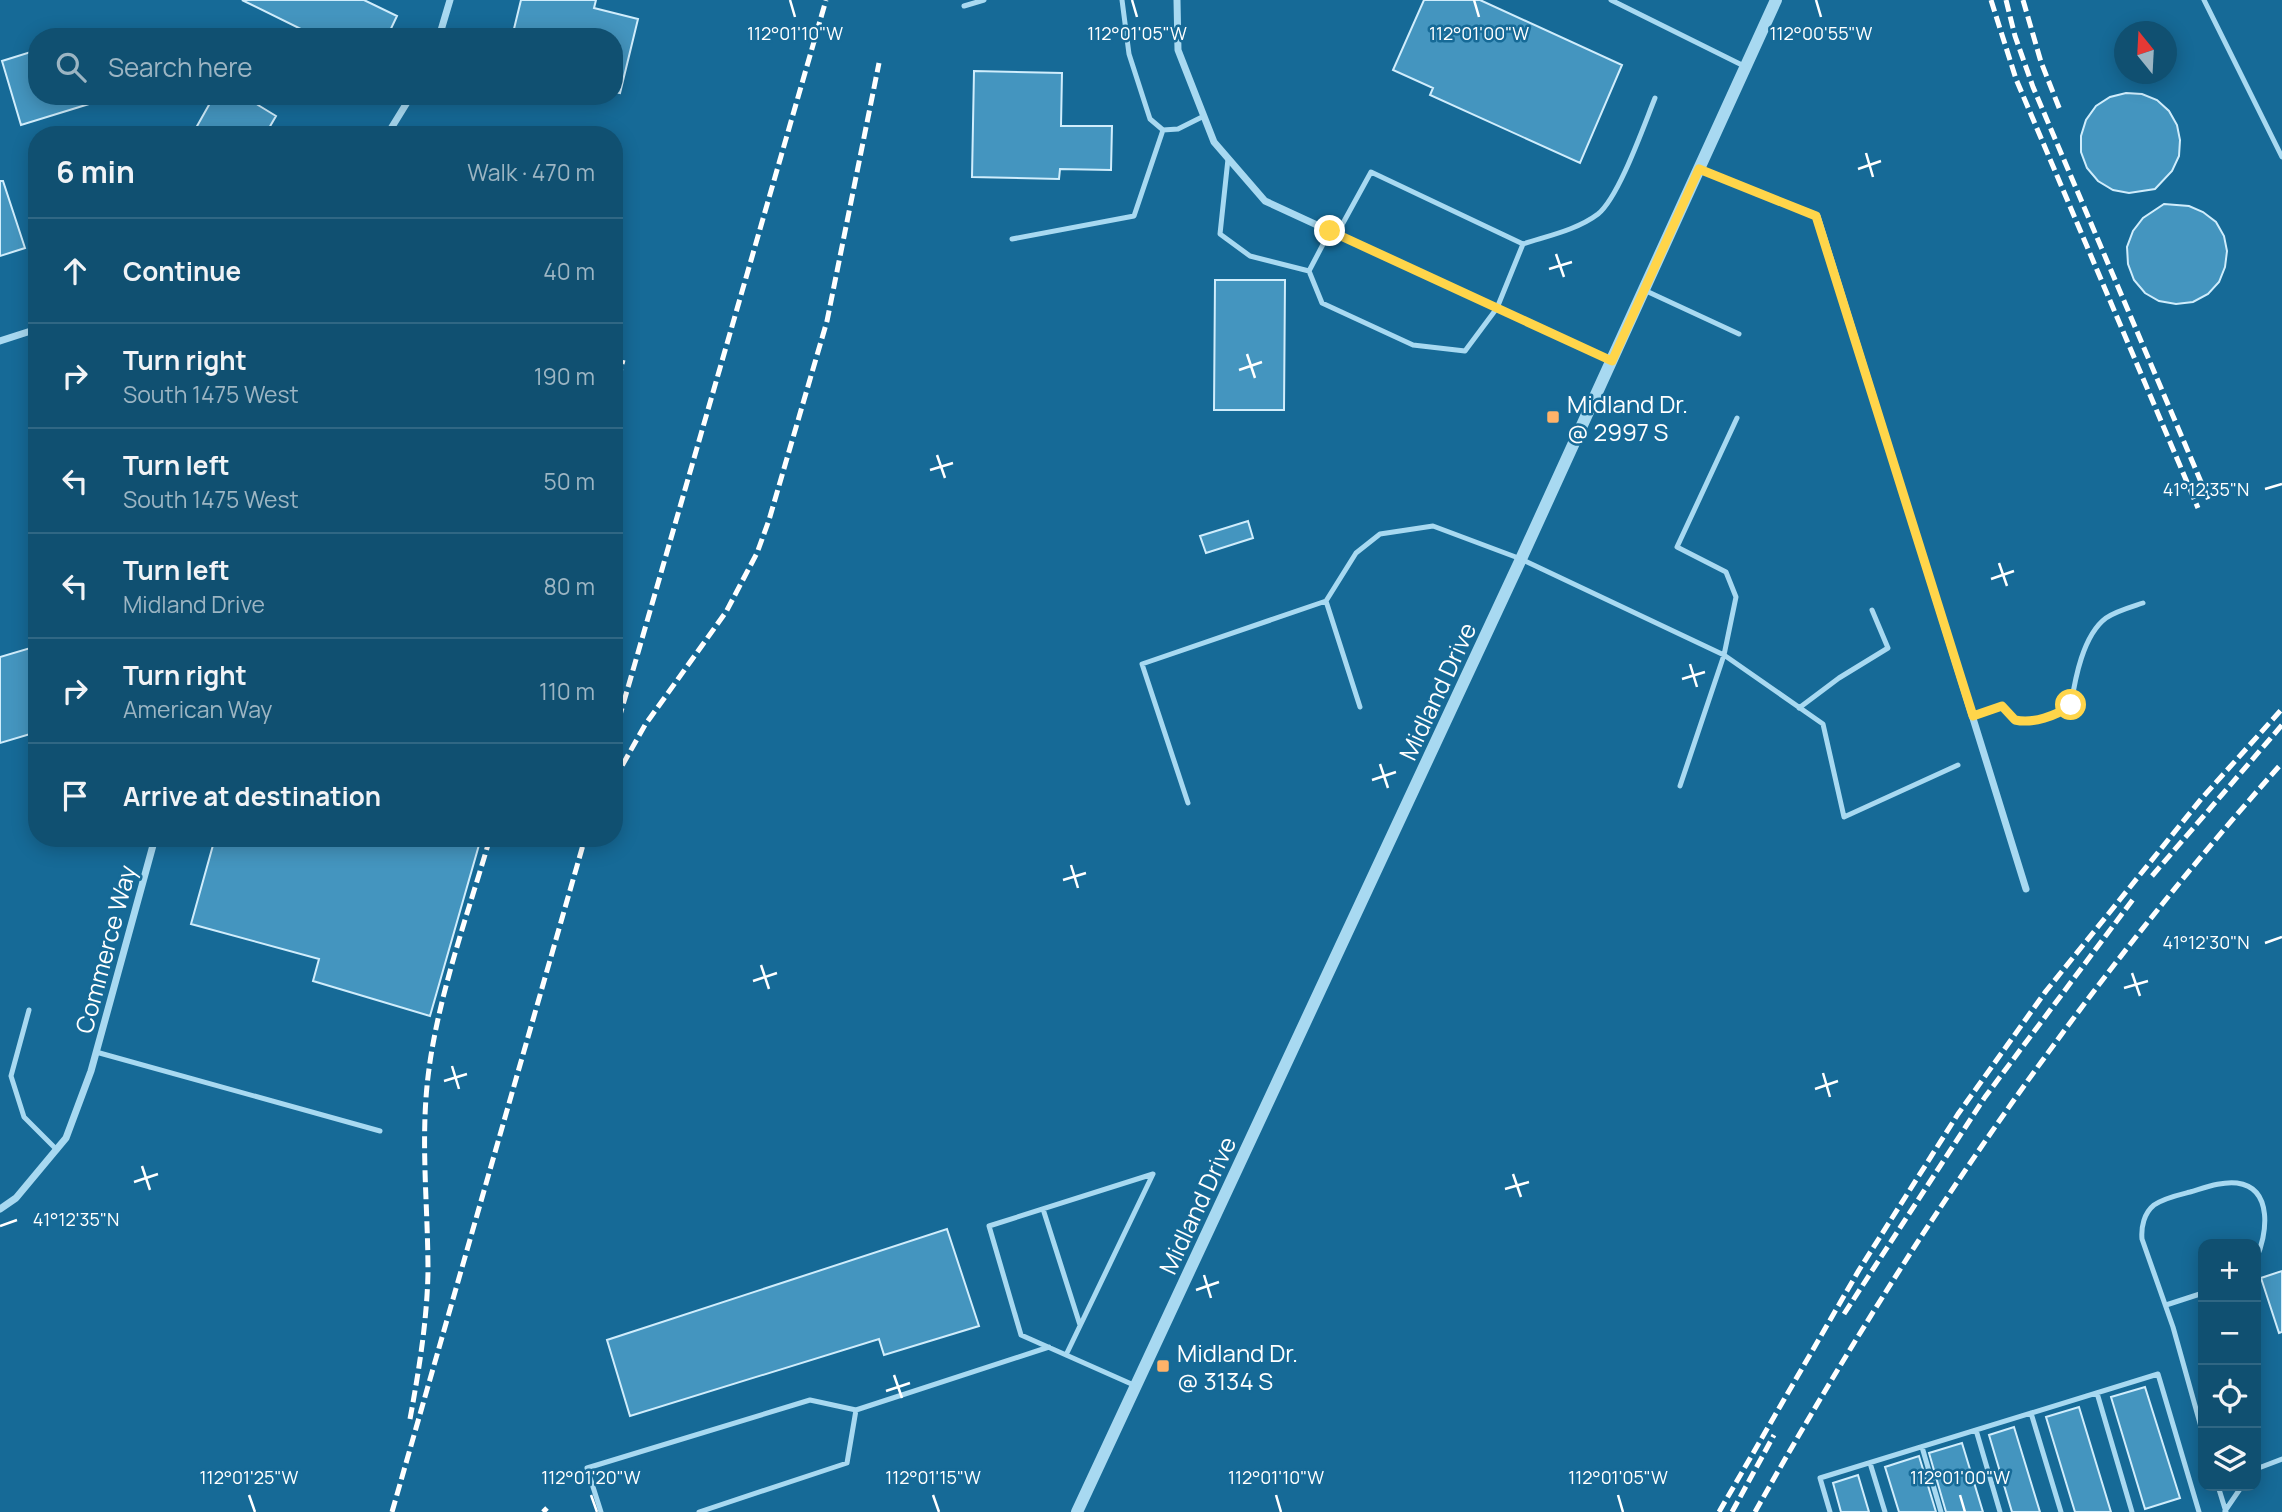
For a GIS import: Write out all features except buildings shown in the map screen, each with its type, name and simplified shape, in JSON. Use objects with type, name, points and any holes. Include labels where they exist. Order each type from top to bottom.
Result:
[{"type":"street","points":[[442,28],[450,0]]},
{"type":"street","points":[[1177,0],[1178,50],[1214,142],[1265,201],[1612,361]]},
{"type":"street","name":"Midland Drive","points":[[1077,1512],[1521,559],[1776,0]]},
{"type":"street","points":[[393,126],[405,105]]},
{"type":"street","points":[[1699,169],[1816,216],[2026,889]]},
{"type":"street","points":[[0,341],[28,332]]},
{"type":"street","name":"Commerce Way","points":[[0,1209],[16,1198],[66,1138],[91,1071],[153,847]]},
{"type":"lane","points":[[964,6],[984,0]]},
{"type":"lane","points":[[1122,0],[1129,54],[1150,119],[1163,130],[1178,129],[1204,116]]},
{"type":"lane","points":[[1611,0],[1746,67]]},
{"type":"lane","points":[[2204,0],[2282,157]]},
{"type":"lane","points":[[1309,271],[1371,172],[1523,244],[1579,224],[1600,213],[1617,187],[1655,98]]},
{"type":"lane","points":[[1012,239],[1134,216],[1163,130]]},
{"type":"lane","points":[[1228,159],[1220,234],[1250,256],[1309,271]]},
{"type":"lane","points":[[1309,271],[1322,303],[1413,345],[1465,351],[1497,308],[1523,244]]},
{"type":"lane","points":[[1644,290],[1739,334]]},
{"type":"lane","points":[[1680,786],[1724,655],[1737,597],[1726,572],[1677,547],[1737,418]]},
{"type":"lane","points":[[1188,803],[1142,664],[1326,601],[1356,553],[1380,534],[1433,526],[1521,559],[1724,655],[1823,724],[1844,817],[1958,765]]},
{"type":"lane","points":[[1326,601],[1360,707]]},
{"type":"lane","points":[[1973,716],[2002,706],[2015,720],[2028,722],[2064,710],[2071,705],[2076,677],[2087,645],[2097,628],[2106,618],[2143,603]]},
{"type":"lane","points":[[1799,708],[1839,678],[1888,648],[1872,610]]},
{"type":"lane","points":[[29,1010],[11,1076],[24,1117],[57,1150]]},
{"type":"lane","points":[[96,1052],[380,1131]]},
{"type":"lane","points":[[1066,1355],[1153,1174],[989,1226],[1021,1335],[1049,1347],[1066,1355],[1136,1386]]},
{"type":"lane","points":[[2201,1428],[2166,1305],[2142,1239],[2143,1224],[2147,1214],[2160,1202],[2219,1184],[2238,1183],[2247,1186],[2260,1199],[2266,1216],[2261,1246]]},
{"type":"lane","points":[[1043,1209],[1080,1325]]},
{"type":"lane","points":[[2166,1305],[2198,1295]]},
{"type":"lane","points":[[601,1512],[587,1468],[810,1400],[856,1410],[1049,1347]]},
{"type":"lane","points":[[1830,1512],[1820,1478],[2158,1374],[2199,1512]]},
{"type":"lane","points":[[2097,1393],[2132,1512]]},
{"type":"lane","points":[[699,1512],[847,1463],[856,1410]]},
{"type":"lane","points":[[2031,1413],[2061,1512]]},
{"type":"lane","points":[[1976,1430],[2000,1512]]},
{"type":"lane","points":[[1922,1447],[1941,1512]]},
{"type":"lane","points":[[2261,1467],[2282,1458]]},
{"type":"lane","points":[[1870,1463],[1885,1512]]},
{"type":"lane","points":[[2220,1491],[2226,1512]]},
{"type":"lane","points":[[2226,1512],[2239,1491]]},
{"type":"railway","points":[[623,705],[826,0]]},
{"type":"railway","points":[[1991,0],[2016,79],[2198,508]]},
{"type":"railway","points":[[2006,0],[2033,87],[2210,503]]},
{"type":"railway","points":[[2023,0],[2041,62],[2060,110]]},
{"type":"railway","points":[[623,764],[645,725],[726,612],[757,553],[827,321],[879,63]]},
{"type":"railway","points":[[1719,1512],[1859,1270],[1958,1114],[2046,991],[2202,798],[2282,709]]},
{"type":"railway","points":[[2152,876],[2282,725]]},
{"type":"railway","points":[[1755,1512],[1872,1313],[1998,1123],[2064,1030],[2134,940],[2282,763]]},
{"type":"railway","points":[[410,1419],[422,1346],[427,1290],[425,1132],[431,1055],[444,992],[487,847]]},
{"type":"railway","points":[[392,1512],[582,847]]},
{"type":"railway","points":[[1844,1314],[1985,1097],[2134,898]]},
{"type":"railway","points":[[1732,1512],[1774,1435]]},
{"type":"railway","points":[[543,1512],[547,1508]]},
{"type":"place","name":"Midland Dr. @ 2997 S","points":[[1553,417]]},
{"type":"place","name":"Midland Dr. @ 3134 S","points":[[1163,1366]]},
{"type":"route","points":[[1330,231],[1612,361],[1699,169],[1816,216],[1973,716],[2002,706],[2015,720],[2028,722],[2071,705]]}]
